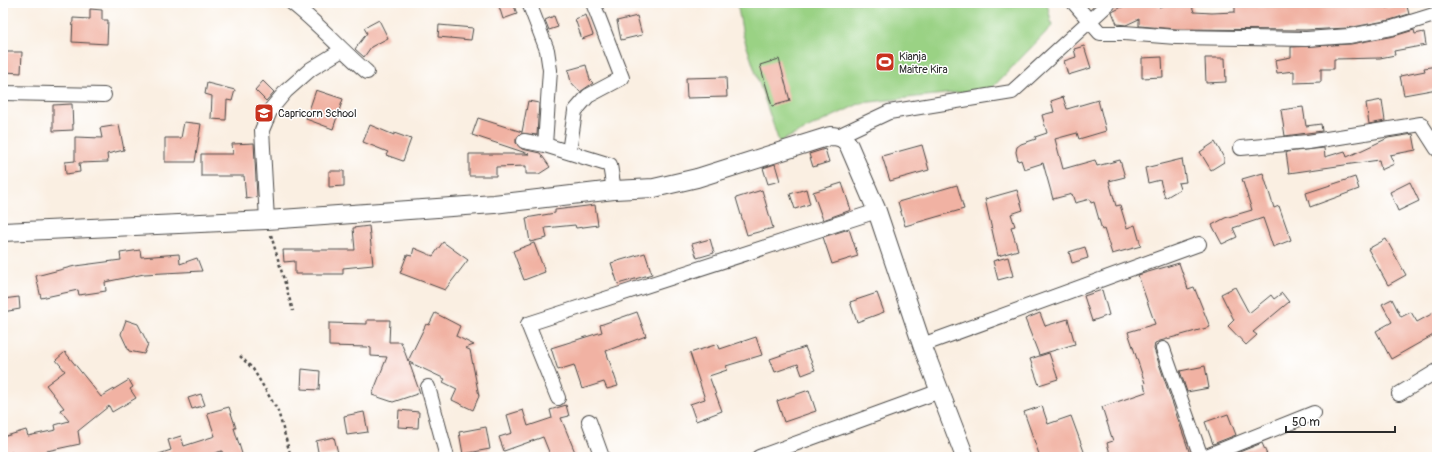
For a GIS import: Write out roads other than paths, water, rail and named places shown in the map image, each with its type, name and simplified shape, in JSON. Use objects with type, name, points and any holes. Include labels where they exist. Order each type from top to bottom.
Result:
[{"type":"street","points":[[292,3],[310,17],[342,50],[367,72]]},
{"type":"street","points":[[310,17],[314,3]]},
{"type":"street","points":[[529,3],[547,50],[550,70],[545,145]]},
{"type":"street","points":[[569,152],[576,111],[588,96],[622,78],[592,3]]},
{"type":"street","points":[[1074,3],[1100,33],[1124,33],[1176,37],[1306,39],[1349,36],[1392,28],[1437,14]]},
{"type":"street","points":[[3,232],[267,220],[494,204],[614,190],[654,188],[697,178],[830,136],[838,136],[889,112],[1012,92],[1109,3]]},
{"type":"street","points":[[267,220],[262,130],[271,109],[286,91],[311,69],[342,50]]},
{"type":"street","points":[[3,93],[104,95]]},
{"type":"street","points":[[1241,148],[1308,142],[1421,124],[1437,149]]},
{"type":"street","points":[[838,136],[846,141],[849,146],[877,211],[922,345],[965,457]]},
{"type":"street","points":[[524,141],[545,145],[610,165],[614,190]]},
{"type":"street","points":[[558,398],[528,324],[877,211]]},
{"type":"street","points":[[922,345],[1199,244]]},
{"type":"street","points":[[1163,349],[1203,457],[1314,413]]},
{"type":"street","points":[[1399,394],[1437,370]]},
{"type":"street","points":[[428,387],[447,457]]},
{"type":"street","points":[[758,457],[940,391]]},
{"type":"street","points":[[589,421],[602,457]]},
{"type":"place","name":"Kianja Maitre Kira","points":[[885,62]]},
{"type":"place","name":"Capricorn School","points":[[264,113]]}]
